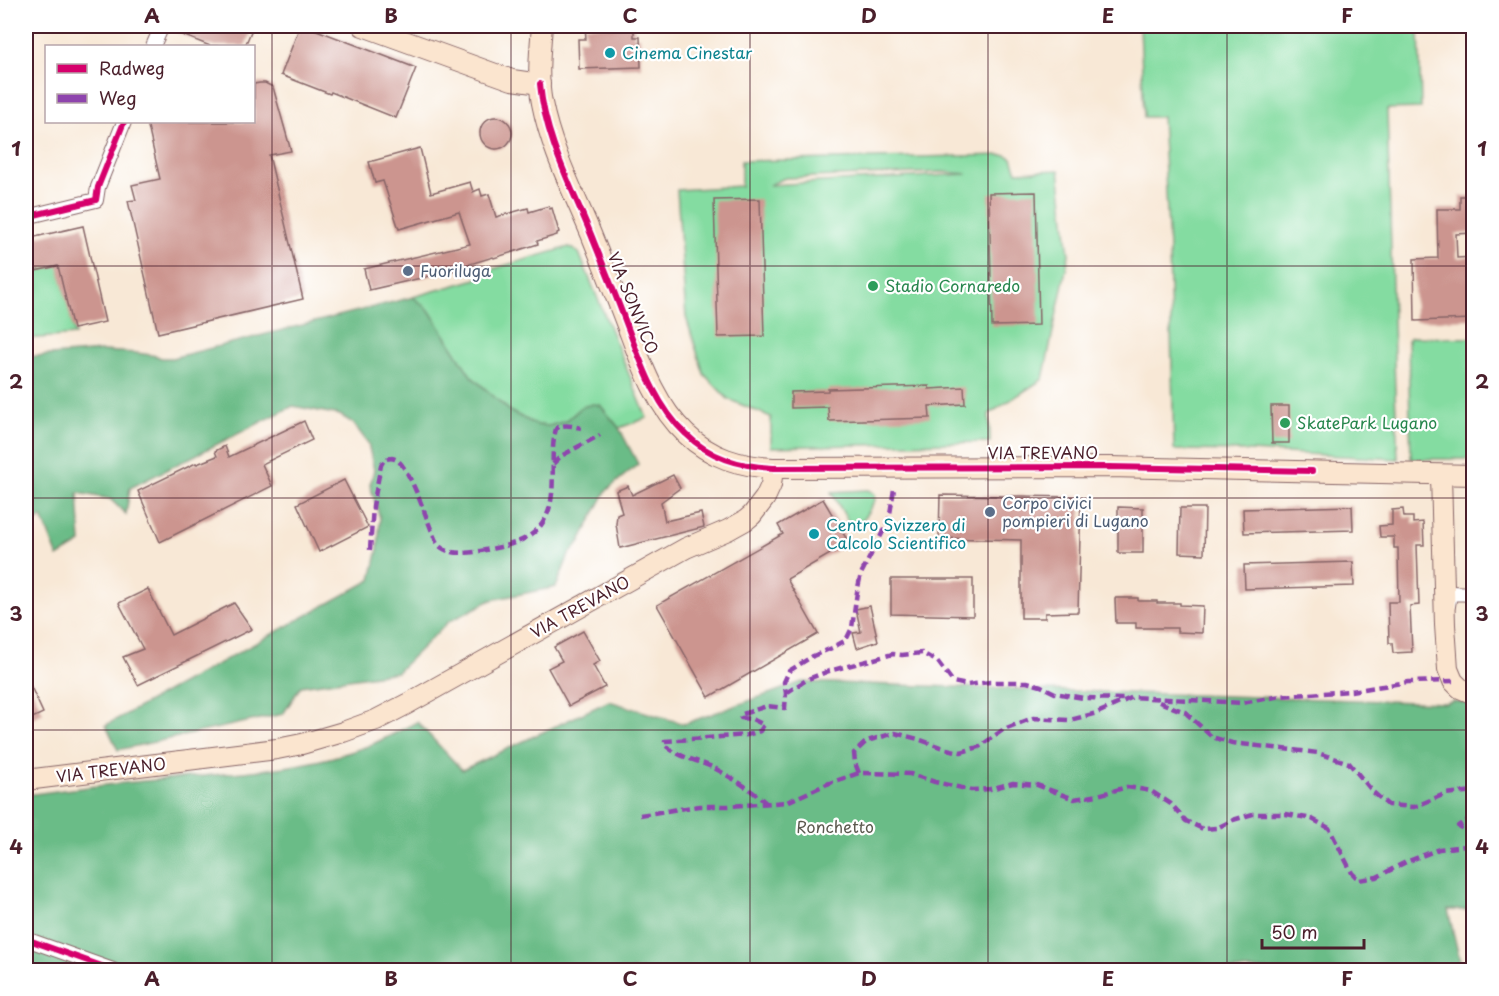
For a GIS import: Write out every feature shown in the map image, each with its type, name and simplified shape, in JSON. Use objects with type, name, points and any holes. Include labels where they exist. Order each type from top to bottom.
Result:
[{"type":"main road","points":[[363,26],[512,80],[540,84]]},
{"type":"main road","name":"VIA SONVICO","points":[[542,26],[540,84],[542,100],[556,150],[640,360],[662,404],[686,435],[705,449],[732,462],[773,468]]},
{"type":"main road","name":"VIA TREVANO","points":[[26,780],[277,749],[323,739],[363,725],[407,704],[686,548],[740,524],[752,515],[765,498],[771,485],[773,468],[1108,467],[1473,475]]},
{"type":"main road","points":[[1441,475],[1448,669],[1453,681],[1460,688],[1473,694]]},
{"type":"street","points":[[153,45],[162,26]]},
{"type":"street","points":[[26,217],[96,200],[98,187],[124,123]]},
{"type":"street","points":[[1445,626],[1450,593],[1473,594]]},
{"type":"street","points":[[26,939],[113,970]]},
{"type":"green space","points":[[1140,26],[1419,26],[1421,108],[1387,109],[1398,459],[1249,451],[1174,450],[1169,249],[1162,117],[1144,117]]},
{"type":"green space","name":"Stadio Cornaredo","points":[[1006,155],[1012,158],[1017,172],[1059,170],[1069,255],[1043,379],[989,414],[990,442],[771,447],[771,417],[728,399],[704,374],[686,317],[677,190],[741,186],[741,161]],"holes":[[[943,172],[967,174],[769,185],[785,178]]]},
{"type":"green space","points":[[569,247],[579,253],[647,418],[619,428],[600,405],[582,407],[566,421],[549,426],[537,425],[511,412],[471,376],[413,297],[476,279],[479,273]]},
{"type":"green space","points":[[59,265],[75,335],[26,339],[26,273]]},
{"type":"green space","points":[[413,297],[429,310],[471,376],[511,412],[537,425],[549,426],[566,421],[582,407],[600,405],[619,428],[638,464],[606,491],[580,541],[569,555],[556,587],[491,600],[448,622],[397,672],[301,686],[283,714],[118,750],[106,725],[371,580],[378,549],[380,518],[370,485],[374,470],[368,443],[353,423],[340,415],[293,406],[130,488],[126,514],[110,499],[78,493],[81,543],[58,557],[42,517],[26,529],[26,357],[102,351],[172,358]]},
{"type":"green space","points":[[1411,337],[1473,338],[1473,459],[1411,459],[1408,340]]},
{"type":"green space","points":[[868,490],[875,494],[875,500],[858,528],[852,528],[831,492]]},
{"type":"green space","name":"Ronchetto","points":[[802,682],[1445,703],[1453,701],[1473,704],[1473,910],[1448,910],[1462,970],[26,970],[26,795],[299,765],[368,746],[417,722],[462,770],[609,701],[684,724]]},
{"type":"building","points":[[171,26],[220,26],[229,29],[231,26],[243,26],[252,29],[245,45],[208,45],[170,30]]},
{"type":"building","points":[[300,26],[306,26],[416,68],[396,118],[281,75]]},
{"type":"building","name":"Cinema Cinestar","points":[[585,26],[634,26],[634,37],[640,37],[641,67],[579,69],[578,39],[586,39]]},
{"type":"building","points":[[265,83],[273,87],[291,151],[269,155],[303,299],[158,333],[128,201],[136,200],[132,185],[160,179],[147,123],[255,123],[255,84]]},
{"type":"building","points":[[496,117],[507,122],[512,133],[507,144],[496,149],[485,144],[480,133],[485,122]]},
{"type":"building","points":[[420,148],[431,193],[470,182],[473,192],[480,189],[482,196],[489,194],[496,217],[528,208],[529,212],[549,206],[550,209],[552,208],[559,232],[557,235],[537,241],[538,244],[460,267],[460,269],[369,290],[364,269],[470,244],[459,212],[399,229],[383,181],[375,183],[369,162]]},
{"type":"building","points":[[1036,192],[1039,325],[992,326],[989,193]]},
{"type":"building","points":[[1460,196],[1473,196],[1473,233],[1456,234],[1457,258],[1473,257],[1473,319],[1415,321],[1414,259],[1438,258],[1437,209],[1460,209]]},
{"type":"building","points":[[760,199],[764,336],[718,337],[714,200]]},
{"type":"building","points":[[83,226],[105,322],[73,329],[58,266],[26,273],[26,239]]},
{"type":"building","points":[[929,386],[929,389],[964,387],[965,404],[929,406],[930,418],[829,421],[828,407],[791,408],[791,392]]},
{"type":"building","points":[[1271,406],[1289,406],[1289,443],[1272,443]]},
{"type":"building","points":[[304,421],[312,440],[262,464],[272,486],[160,542],[138,491],[196,463],[217,456],[215,451],[225,446],[229,457]]},
{"type":"building","points":[[673,475],[680,488],[661,502],[665,521],[701,513],[704,527],[620,548],[616,524],[617,515],[622,513],[616,491],[628,486],[632,495]]},
{"type":"building","points":[[344,480],[368,527],[319,552],[297,504]]},
{"type":"building","points":[[940,495],[1081,497],[1078,612],[1045,613],[1045,618],[1021,618],[1021,540],[939,538]]},
{"type":"building","name":"Centro Svizzero di Calcolo Scientifico","points":[[823,499],[849,543],[787,579],[818,634],[709,697],[657,605],[783,534],[778,525]]},
{"type":"building","points":[[1352,506],[1353,530],[1244,533],[1243,509]]},
{"type":"building","points":[[1118,507],[1143,508],[1143,553],[1118,553]]},
{"type":"building","points":[[1180,508],[1205,508],[1204,554],[1179,553]]},
{"type":"building","points":[[1403,509],[1404,517],[1413,517],[1413,523],[1423,522],[1424,545],[1417,545],[1419,605],[1410,606],[1412,652],[1393,653],[1392,643],[1389,643],[1388,602],[1399,602],[1398,548],[1394,548],[1394,537],[1380,537],[1379,526],[1392,525],[1392,510]]},
{"type":"building","points":[[1353,562],[1354,586],[1245,589],[1244,565]]},
{"type":"building","points":[[891,579],[973,579],[973,616],[891,614]]},
{"type":"building","points":[[148,589],[171,635],[234,603],[252,629],[138,685],[123,657],[143,649],[119,603]]},
{"type":"building","points":[[1115,598],[1138,598],[1138,601],[1203,606],[1202,633],[1177,632],[1177,628],[1136,628],[1136,623],[1116,623]]},
{"type":"building","points":[[870,606],[878,641],[857,648],[853,633],[861,632],[856,609]]},
{"type":"building","points":[[583,631],[600,661],[593,665],[605,687],[569,706],[548,668],[562,661],[554,647]]},
{"type":"building","points":[[26,676],[43,713],[26,721]]},
{"type":"marked path","points":[[370,550],[373,506],[384,460],[390,458],[397,460],[407,472],[435,540],[440,546],[455,552],[479,551],[520,541],[537,530],[545,519],[552,498],[556,429],[565,426],[581,428]]},
{"type":"marked path","points":[[553,464],[561,456],[600,435]]},
{"type":"marked path","points":[[767,804],[748,788],[712,767],[676,753],[665,745],[665,741],[747,735],[760,731],[764,725],[752,719],[741,718],[740,715],[767,706],[785,708],[784,682],[789,671],[846,640],[852,628],[861,574],[889,520],[894,489]]},
{"type":"marked path","points":[[786,693],[808,679],[829,671],[893,654],[922,653],[938,662],[953,682],[967,685],[990,682],[1027,682],[1055,693],[1083,698],[1125,699]]},
{"type":"marked path","points":[[859,773],[854,753],[867,741],[895,733],[961,752],[979,747],[1004,729],[1033,718],[1070,720],[1097,713],[1133,697],[1242,703],[1281,696],[1351,691],[1408,682],[1453,681]]},
{"type":"marked path","points":[[1159,702],[1185,712],[1212,737],[1232,743],[1318,753],[1349,763],[1373,792],[1388,805],[1414,807],[1445,794],[1474,791]]},
{"type":"marked path","points":[[640,815],[699,806],[787,802],[859,773],[910,774],[971,790],[990,789],[1013,783],[1037,785],[1074,799],[1127,787],[1151,791],[1171,804],[1186,821],[1203,829],[1217,828],[1253,814],[1286,814],[1312,819],[1329,828],[1352,873],[1359,880],[1377,877],[1439,849],[1474,845]]},
{"type":"marked path","points":[[1474,819],[1458,826],[1463,829],[1474,829]]},
{"type":"cycle path","points":[[540,84],[548,125],[561,165],[650,382],[675,423],[695,442],[715,455],[737,463],[773,468],[1109,467],[1312,471]]},
{"type":"cycle path","points":[[26,217],[96,200],[98,187],[124,123]]},
{"type":"cycle path","points":[[26,939],[113,970]]},
{"type":"place","name":"Cinema Cinestar","points":[[610,53]]},
{"type":"place","name":"Fuoriluga","points":[[408,271]]},
{"type":"place","name":"Stadio Cornaredo","points":[[873,286]]},
{"type":"place","name":"SkatePark Lugano","points":[[1285,423]]},
{"type":"place","name":"Corpo civici pompieri di Lugano","points":[[990,512]]},
{"type":"place","name":"Centro Svizzero di Calcolo Scientifico","points":[[814,534]]}]
